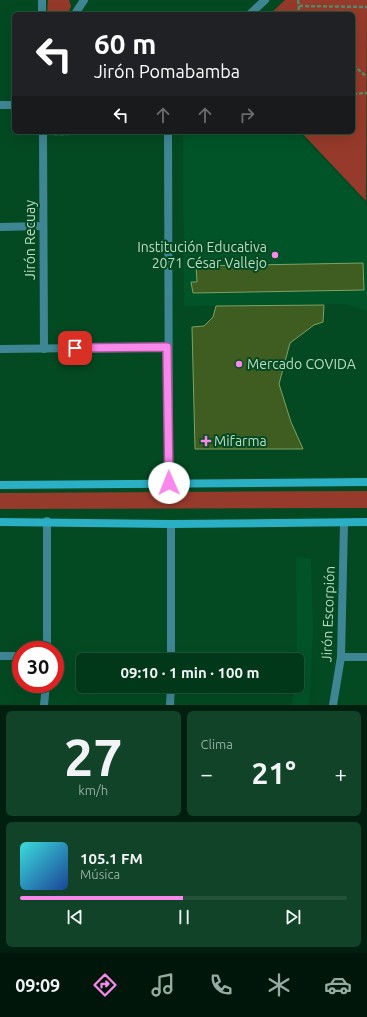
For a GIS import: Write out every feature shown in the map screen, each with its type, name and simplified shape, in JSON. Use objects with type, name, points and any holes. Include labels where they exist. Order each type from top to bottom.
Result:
[{"type":"main road","points":[[0,485],[367,482]]},
{"type":"main road","points":[[0,522],[47,521],[171,524],[367,522]]},
{"type":"street","points":[[42,0],[42,12]]},
{"type":"street","points":[[76,12],[84,0]]},
{"type":"street","points":[[252,12],[265,0]]},
{"type":"street","points":[[0,105],[12,105]]},
{"type":"street","name":"Jirón Recuay","points":[[43,134],[44,349]]},
{"type":"street","points":[[168,134],[167,347],[169,483]]},
{"type":"street","points":[[0,227],[43,226]]},
{"type":"street","points":[[0,349],[167,347]]},
{"type":"street","points":[[47,521],[47,641]]},
{"type":"street","name":"Jirón Escorpión","points":[[333,705],[341,657],[344,523]]},
{"type":"street","points":[[171,524],[171,653]]},
{"type":"street","points":[[0,656],[12,656]]},
{"type":"street","points":[[341,657],[367,657]]},
{"type":"street","points":[[44,705],[45,693]]},
{"type":"street","points":[[170,705],[171,693]]},
{"type":"path","points":[[298,0],[300,6],[298,12]]},
{"type":"path","points":[[300,6],[367,7]]},
{"type":"path","points":[[355,67],[367,77]]},
{"type":"path","points":[[355,94],[367,93]]},
{"type":"shaded area","points":[[48,0],[69,0],[71,6],[69,12],[47,12]]},
{"type":"shaded area","points":[[285,0],[367,0],[366,201],[303,134],[355,134],[355,12],[272,12]]},
{"type":"shaded area","name":"Institución Educativa 2071 César Vallejo","points":[[183,134],[300,134],[365,202],[367,207],[367,311],[345,304],[184,306]]},
{"type":"shaded area","points":[[367,491],[367,508],[0,509],[0,493]]},
{"type":"shaded area","points":[[296,557],[311,559],[313,631],[309,705],[292,705],[293,693],[304,693],[304,653],[297,653]]},
{"type":"building","points":[[363,263],[364,290],[193,293],[191,282],[197,282],[196,266]]},
{"type":"building","name":"Mercado COVIDA","points":[[324,305],[323,322],[314,325],[290,343],[279,384],[291,422],[303,449],[195,449],[192,327],[204,326],[213,317],[216,306]]},
{"type":"place","name":"Institución Educativa 2071 César Vallejo","points":[[275,255]]},
{"type":"place","name":"Mercado COVIDA","points":[[239,364]]},
{"type":"place","name":"Mifarma","points":[[206,441]]},
{"type":"route","points":[[75,348],[167,347],[169,483]]}]
